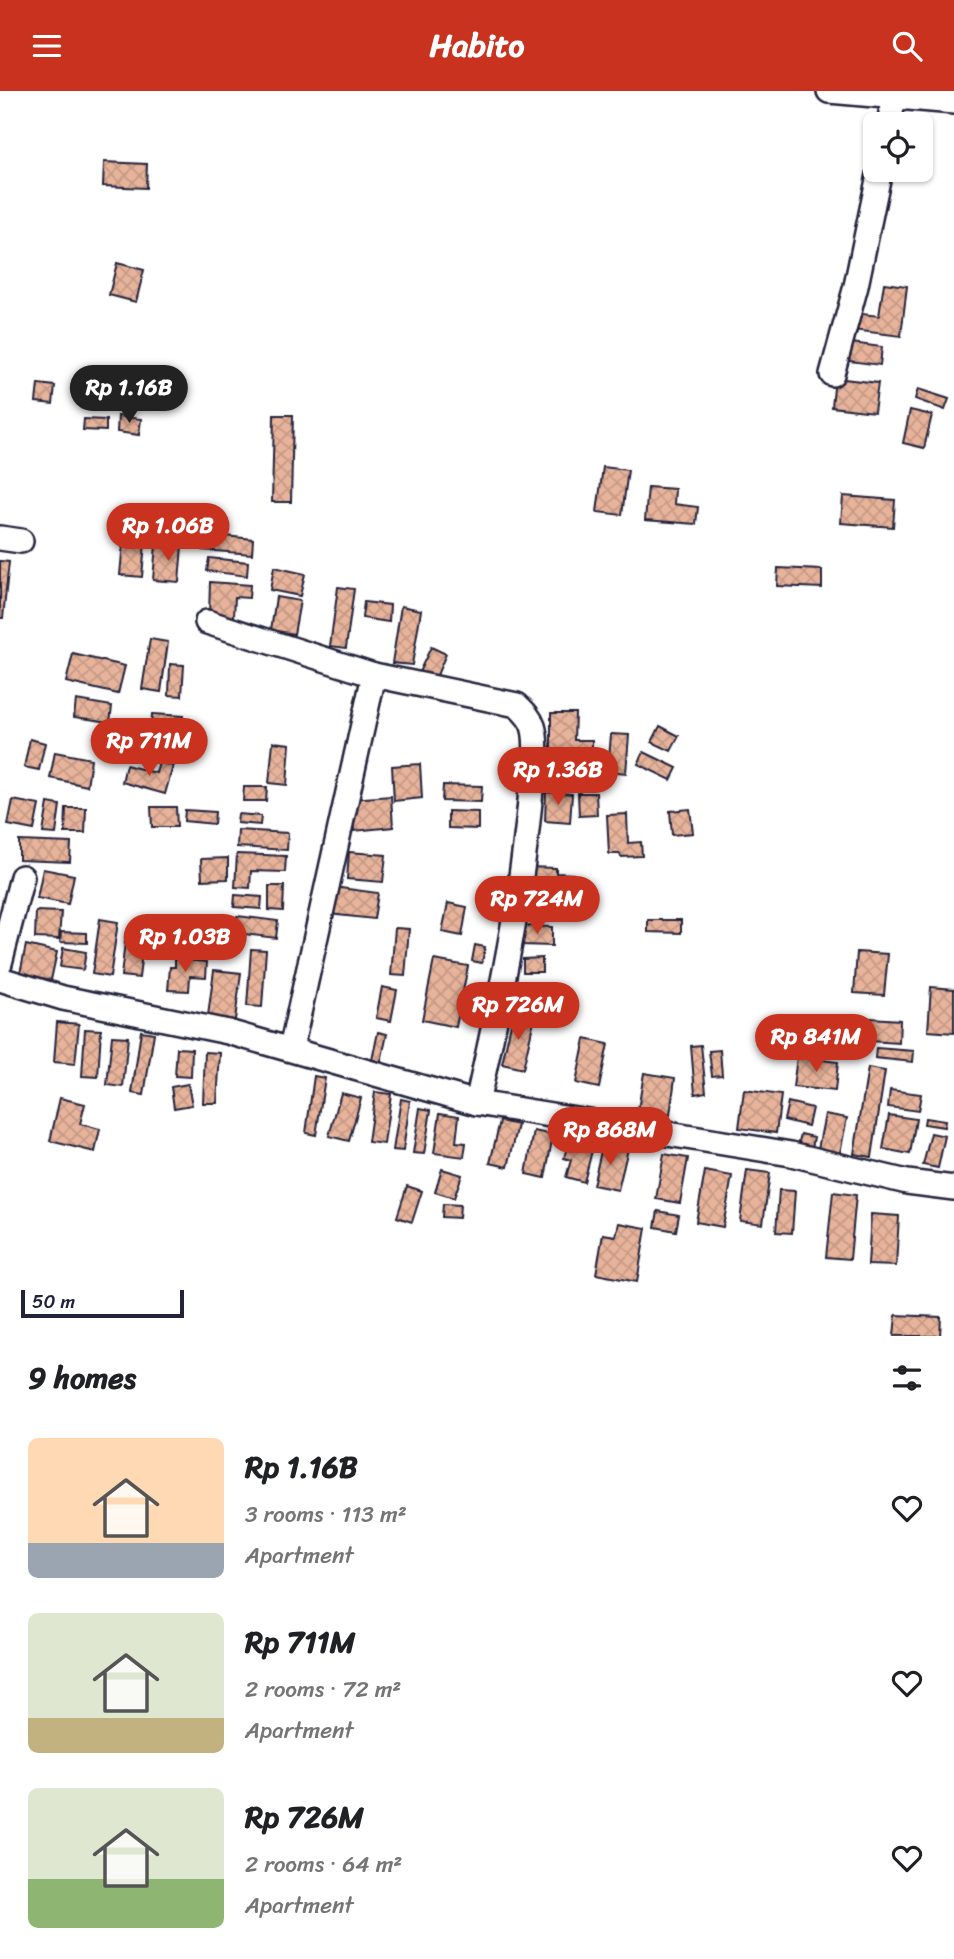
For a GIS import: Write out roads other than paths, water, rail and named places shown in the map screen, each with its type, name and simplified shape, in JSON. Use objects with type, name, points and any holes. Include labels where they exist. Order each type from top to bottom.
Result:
[{"type":"street","points":[[829,91],[954,102]]},
{"type":"street","points":[[891,112],[894,97]]},
{"type":"street","points":[[832,373],[856,286],[878,182]]},
{"type":"street","points":[[207,622],[374,675],[517,705],[528,715],[534,727],[535,750],[526,847],[496,1016],[477,1103]]},
{"type":"street","points":[[291,1049],[374,675]]},
{"type":"street","points":[[0,963],[22,877]]},
{"type":"street","points":[[0,979],[63,998],[228,1032],[477,1103],[791,1154],[907,1182],[954,1188]]}]
